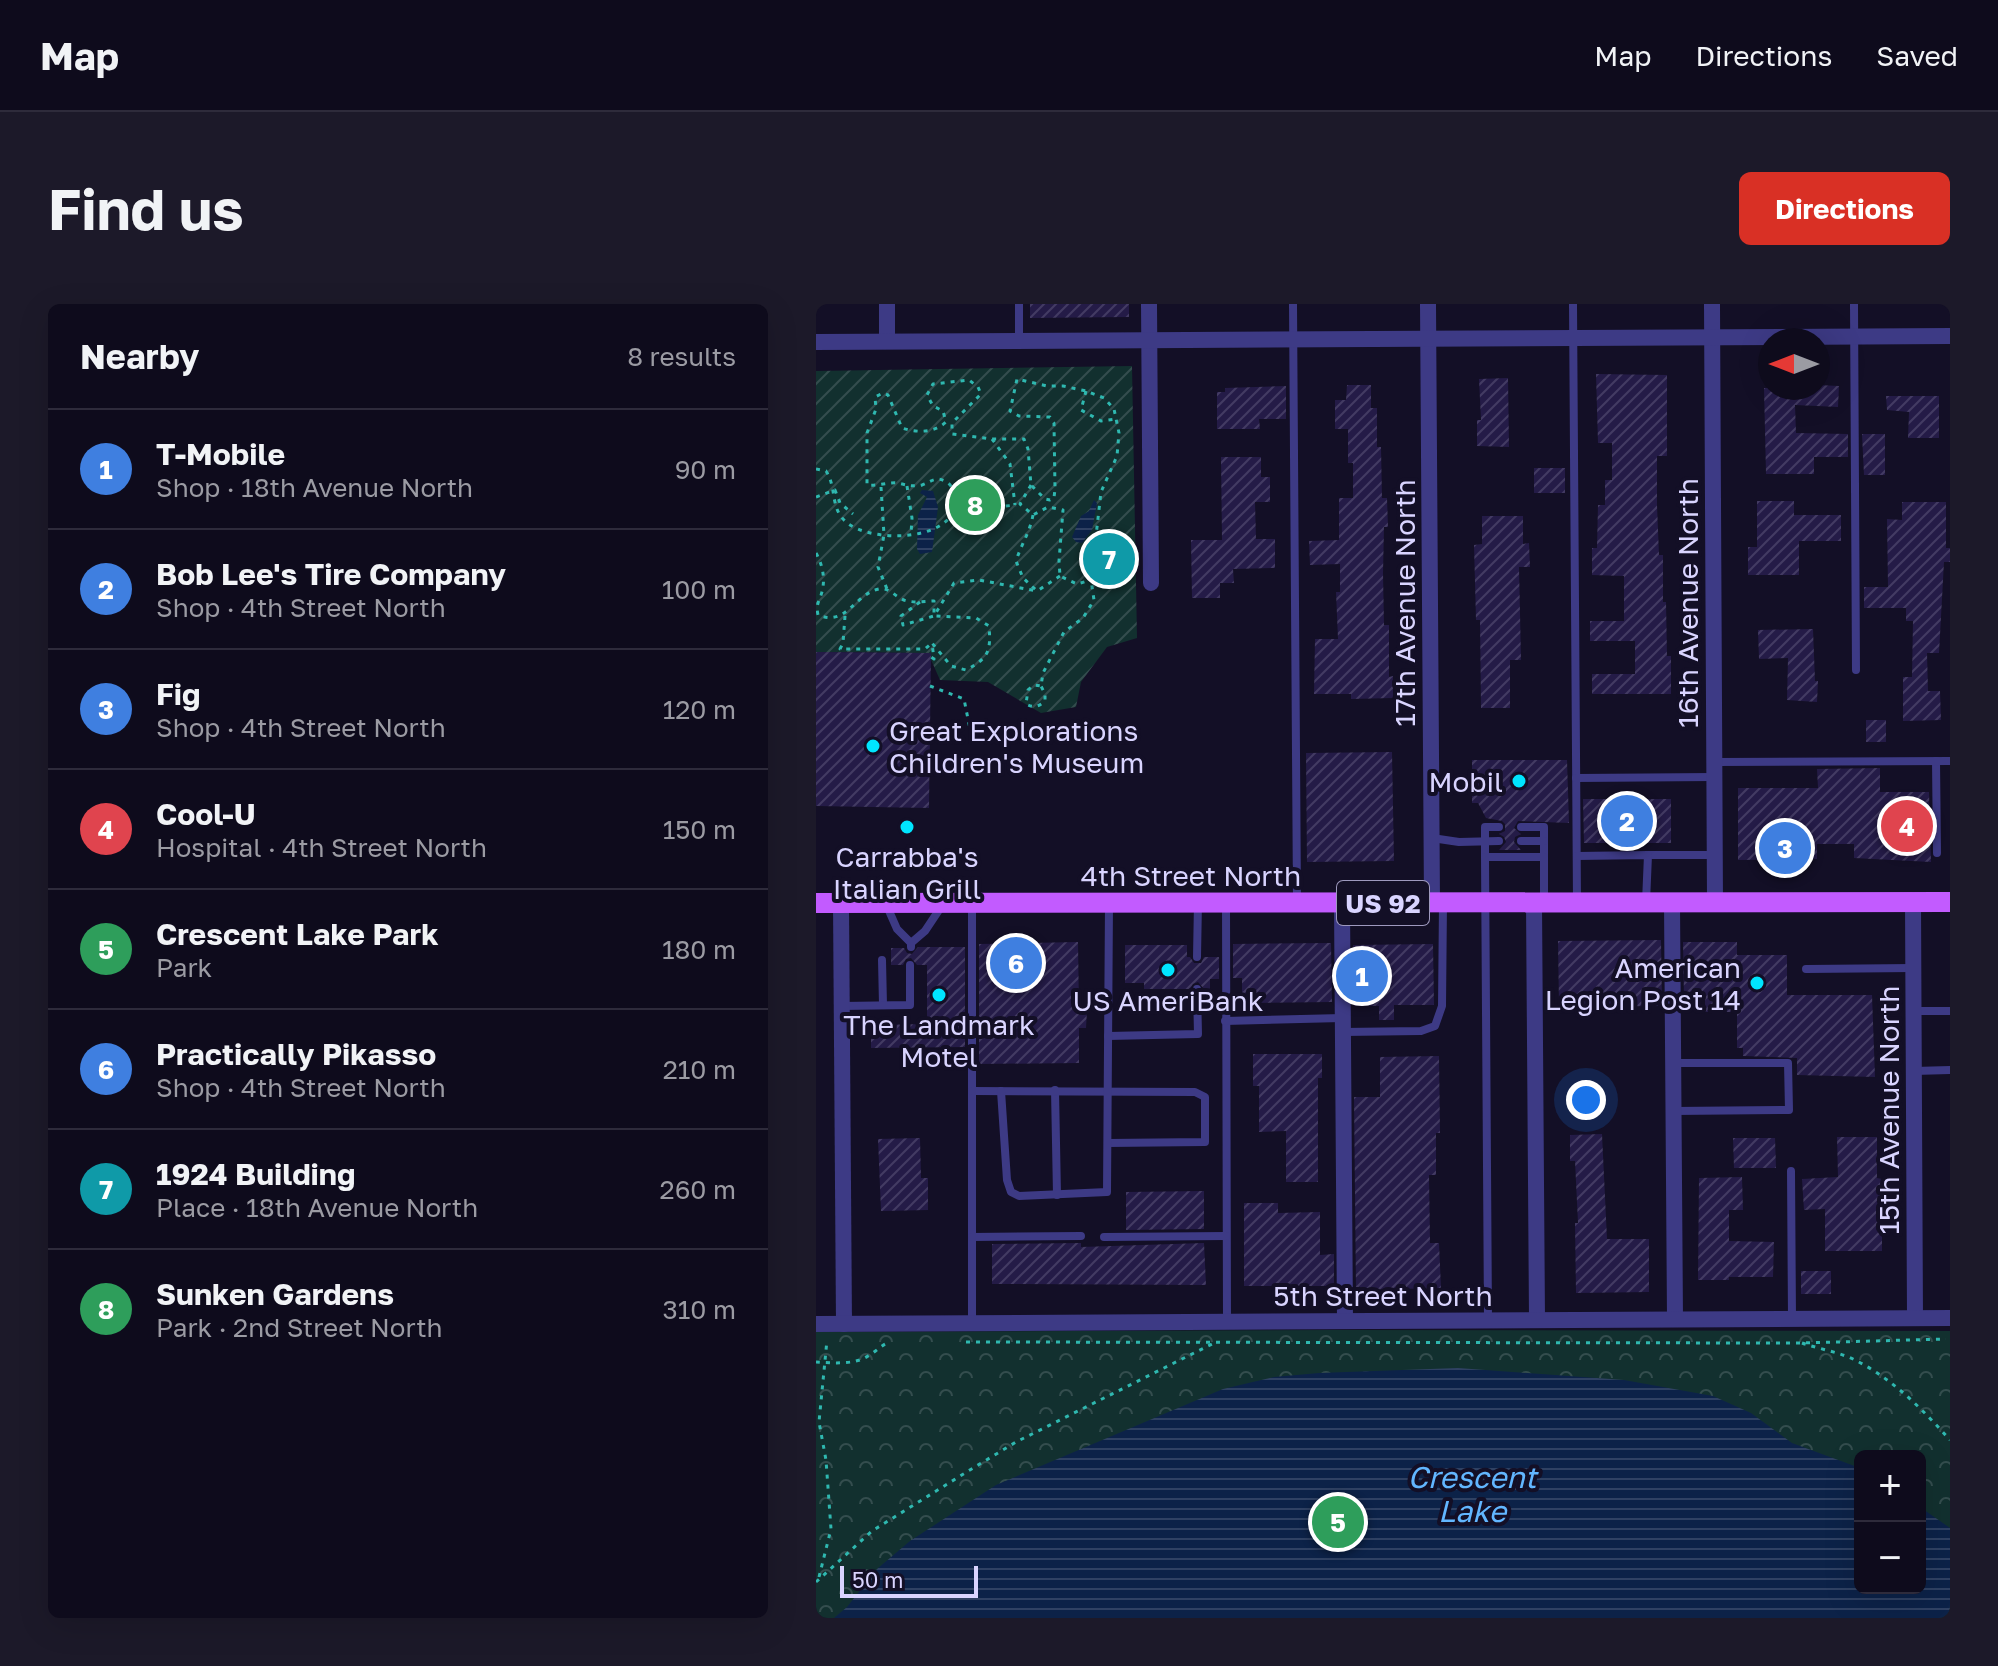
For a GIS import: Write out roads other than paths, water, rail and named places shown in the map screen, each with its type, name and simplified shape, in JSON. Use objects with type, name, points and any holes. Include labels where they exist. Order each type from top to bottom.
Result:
[{"type":"main road","name":"4th Street North","points":[[816,903],[1950,902]]},
{"type":"street","points":[[887,304],[887,341]]},
{"type":"street","points":[[1149,304],[1151,583]]},
{"type":"street","name":"17th Avenue North","points":[[1428,304],[1431,838],[1437,903]]},
{"type":"street","name":"16th Avenue North","points":[[1712,304],[1715,902]]},
{"type":"street","points":[[816,342],[1950,336]]},
{"type":"street","name":"15th Avenue North","points":[[1913,902],[1915,1318]]},
{"type":"street","points":[[830,1324],[842,1006],[841,903]]},
{"type":"street","points":[[1342,903],[1345,1321]]},
{"type":"street","points":[[1537,1320],[1539,903]]},
{"type":"street","points":[[1672,903],[1675,1319]]},
{"type":"street","name":"5th Street North","points":[[830,1324],[1950,1318]]},
{"type":"lane","points":[[1019,304],[1019,341]]},
{"type":"lane","points":[[1293,304],[1297,903]]},
{"type":"lane","points":[[1573,304],[1577,903]]},
{"type":"lane","points":[[1854,304],[1856,670]]},
{"type":"lane","points":[[1936,761],[1937,853]]},
{"type":"lane","points":[[1576,778],[1950,761]]},
{"type":"lane","points":[[1488,1320],[1485,827],[1499,827]]},
{"type":"lane","points":[[1521,827],[1544,827],[1539,903]]},
{"type":"lane","points":[[1431,838],[1459,842],[1499,841]]},
{"type":"lane","points":[[1521,841],[1544,841]]},
{"type":"lane","points":[[1646,903],[1648,855]]},
{"type":"lane","points":[[1577,856],[1715,855]]},
{"type":"lane","points":[[1485,857],[1544,857]]},
{"type":"lane","points":[[1197,957],[1198,902]]},
{"type":"lane","points":[[886,903],[897,929],[911,945],[944,903]]},
{"type":"lane","points":[[972,903],[972,1323]]},
{"type":"lane","points":[[1001,1091],[1007,1180],[1011,1192],[1019,1196],[1107,1192],[1109,903]]},
{"type":"lane","points":[[1226,903],[1227,1322]]},
{"type":"lane","points":[[1225,1021],[1429,1030],[1439,1019],[1442,1006],[1437,903]]},
{"type":"lane","points":[[882,960],[883,1005]]},
{"type":"lane","points":[[842,1006],[910,1005],[910,965]]},
{"type":"lane","points":[[1806,969],[1913,968]]},
{"type":"lane","points":[[1108,1036],[1198,1034],[1197,989]]},
{"type":"lane","points":[[1914,1011],[1950,1011]]},
{"type":"lane","points":[[1673,1063],[1788,1063],[1789,1110],[1673,1111]]},
{"type":"lane","points":[[1914,1071],[1950,1070]]},
{"type":"lane","points":[[1055,1090],[1057,1195]]},
{"type":"lane","points":[[972,1091],[1195,1092],[1205,1097],[1205,1142],[1108,1143]]},
{"type":"lane","points":[[1791,1171],[1792,1319]]},
{"type":"lane","points":[[972,1237],[1081,1236]]},
{"type":"lane","points":[[1104,1237],[1226,1236]]},
{"type":"water","points":[[922,490],[933,491],[938,507],[932,552],[920,554],[917,549],[918,515],[927,497],[920,493]]},
{"type":"water","points":[[1094,500],[1097,503],[1092,530],[1082,543],[1076,542],[1072,537],[1081,516],[1089,511]]},
{"type":"water","name":"Crescent Lake","points":[[1458,1368],[1624,1380],[1713,1396],[1751,1413],[1792,1443],[1854,1466],[1854,1594],[1926,1594],[1926,1511],[1950,1528],[1950,1618],[834,1618],[847,1607],[877,1569],[910,1541],[996,1485],[1223,1389],[1274,1377]]},
{"type":"place","name":"Sunken Gardens","points":[[975,505]]},
{"type":"place","name":"1924 Building","points":[[1109,559]]},
{"type":"place","name":"Great Explorations Children's Museum","points":[[873,746]]},
{"type":"place","name":"Mobil","points":[[1519,781]]},
{"type":"place","name":"Bob Lee's Tire Company","points":[[1627,821]]},
{"type":"place","name":"Cool-U","points":[[1907,826]]},
{"type":"place","name":"Carrabba's Italian Grill","points":[[907,827]]},
{"type":"place","name":"Fig","points":[[1785,848]]},
{"type":"place","name":"Practically Pikasso","points":[[1016,963]]},
{"type":"place","name":"US AmeriBank","points":[[1168,970]]},
{"type":"place","name":"T-Mobile","points":[[1362,976]]},
{"type":"place","name":"American Legion Post 14","points":[[1757,983]]},
{"type":"place","name":"The Landmark Motel","points":[[939,995]]},
{"type":"place","name":"Crescent Lake Park","points":[[1338,1522]]}]
